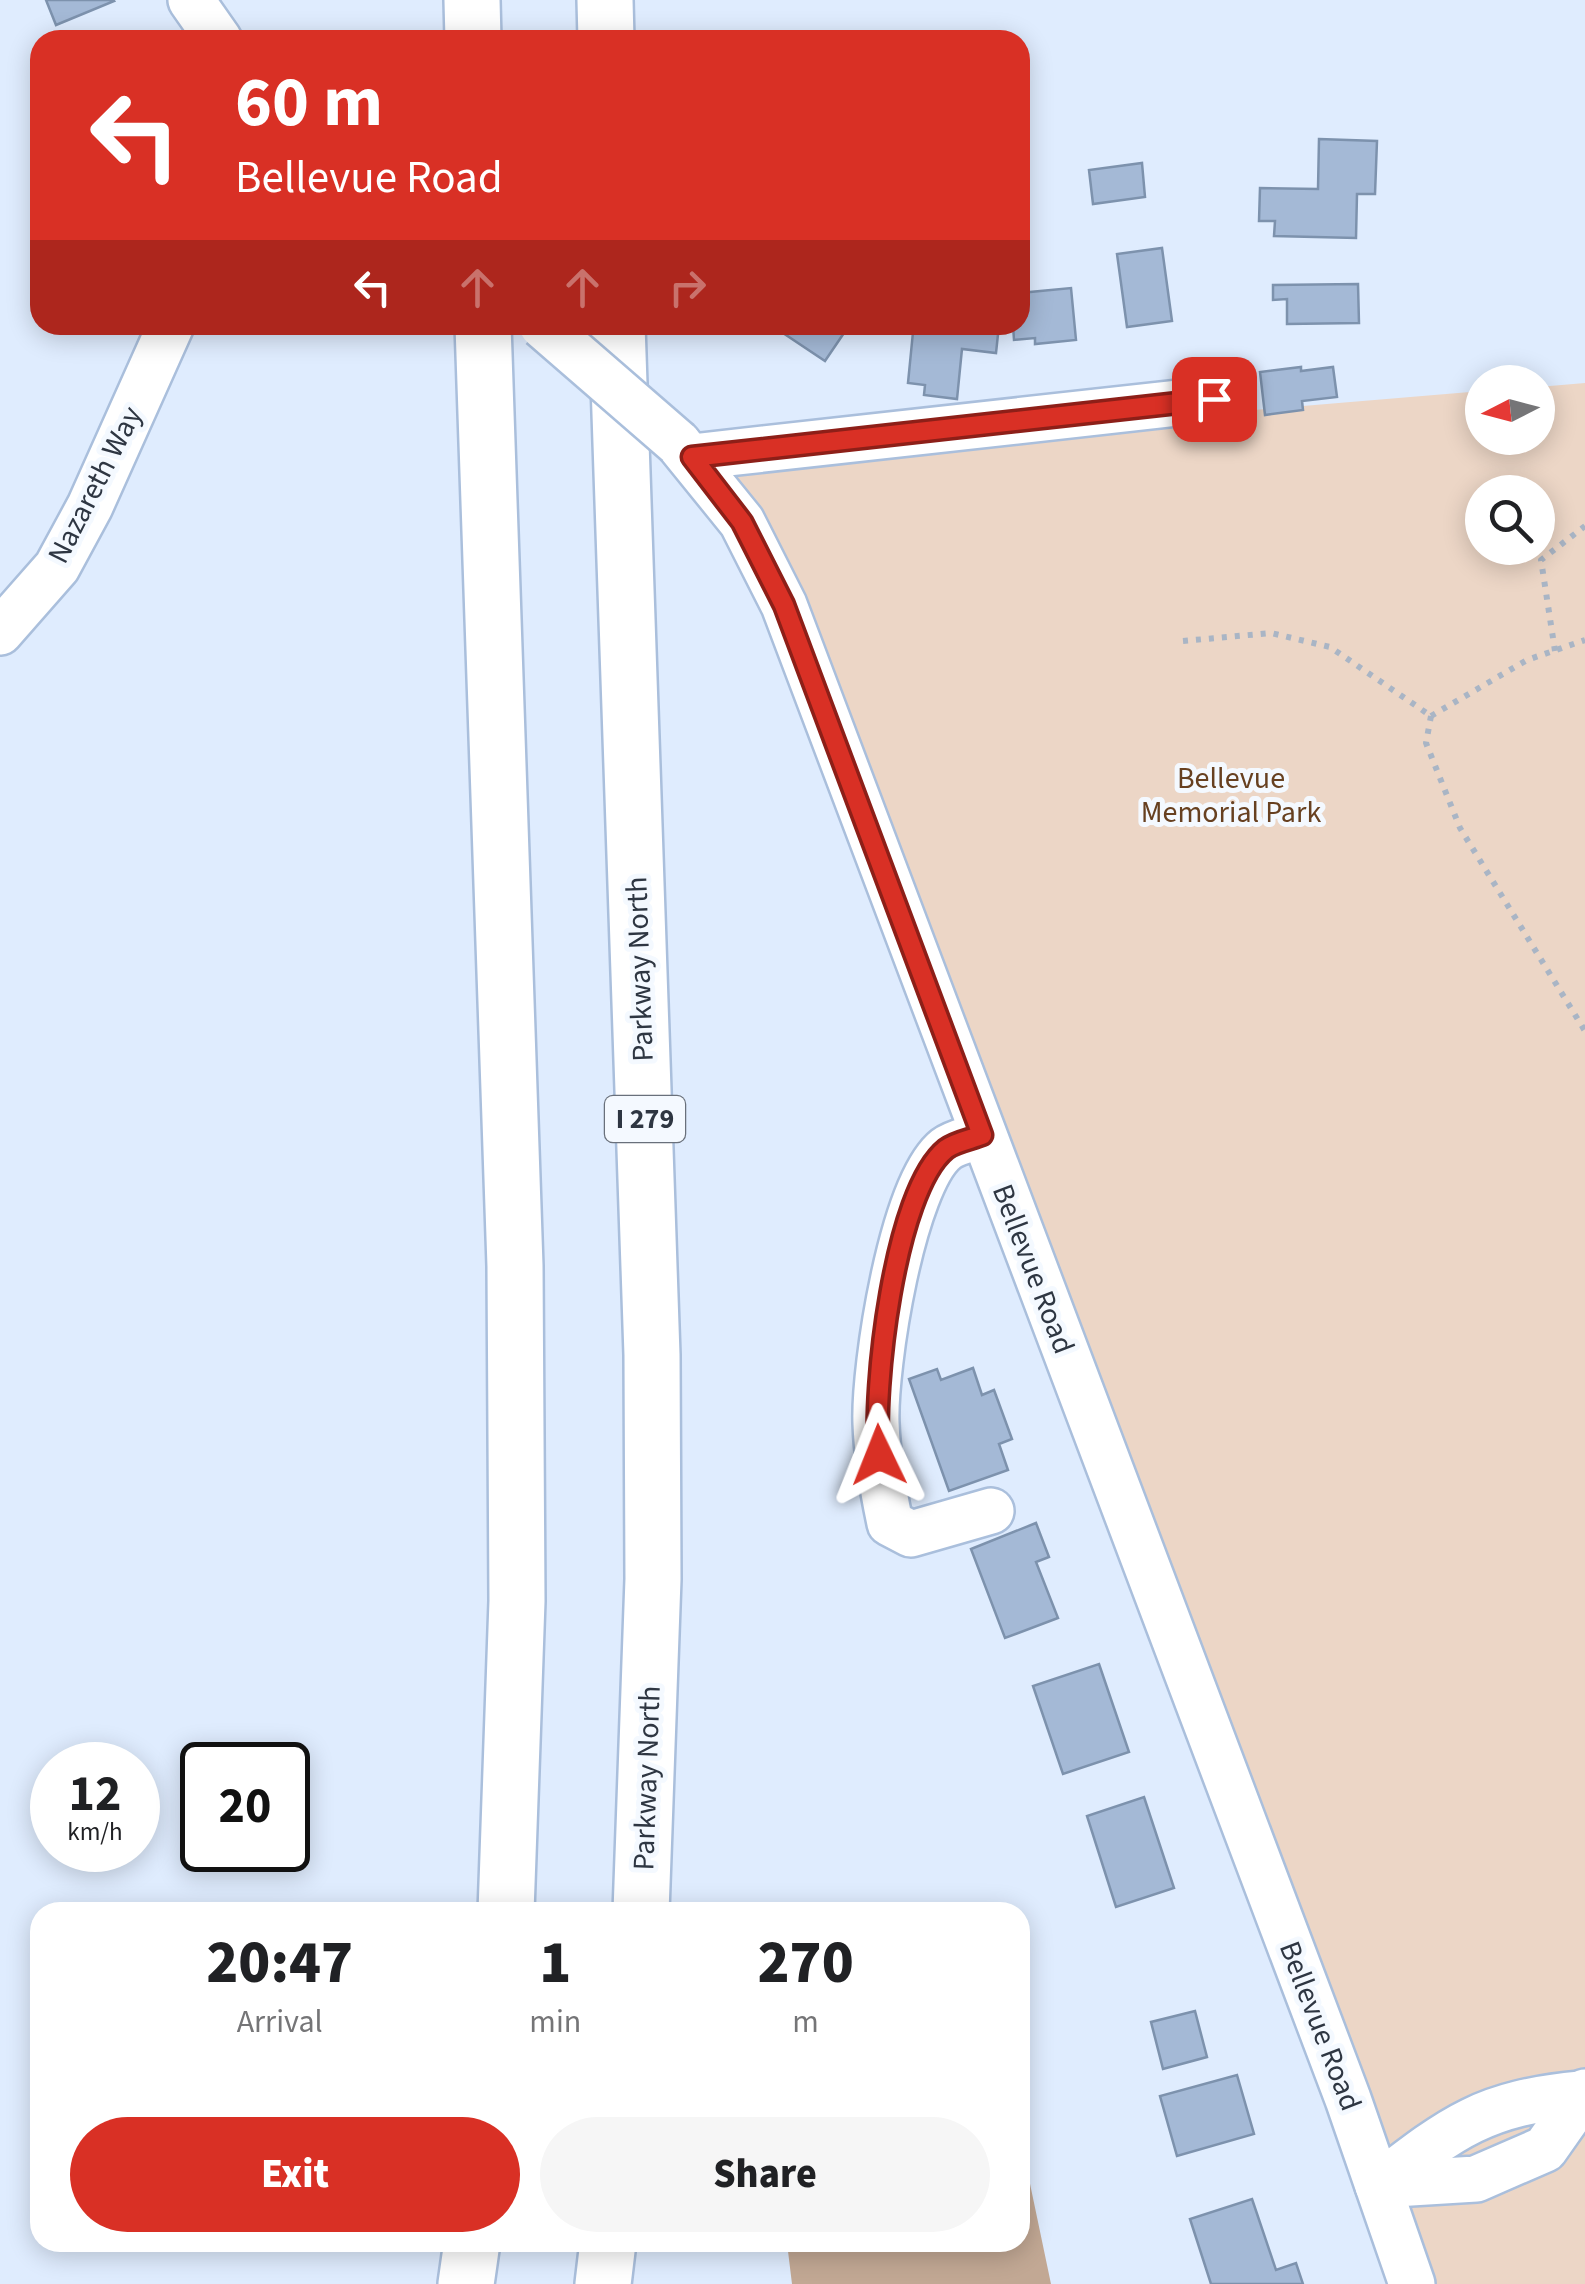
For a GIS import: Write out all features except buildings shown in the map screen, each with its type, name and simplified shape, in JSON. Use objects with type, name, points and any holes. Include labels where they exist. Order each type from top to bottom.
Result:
[{"type":"highway","points":[[472,0],[473,30]]},
{"type":"highway","points":[[605,0],[606,30]]},
{"type":"highway","points":[[483,335],[517,1382],[517,1601],[506,1902]]},
{"type":"highway","name":"Parkway North","points":[[617,335],[652,1355],[653,1579],[641,1902]]},
{"type":"highway","points":[[466,2284],[471,2252]]},
{"type":"highway","points":[[603,2284],[607,2252]]},
{"type":"street","points":[[190,0],[212,30]]},
{"type":"street","name":"Nazareth Way","points":[[0,632],[57,566],[90,506],[167,335]]},
{"type":"street","name":"Bellevue Road","points":[[553,335],[685,450],[742,522],[784,605],[1412,2284]]},
{"type":"street","points":[[685,450],[1214,399]]},
{"type":"street","points":[[982,1135],[946,1149],[923,1183],[904,1234],[886,1324],[876,1421],[890,1523],[912,1534],[991,1510]]},
{"type":"street","points":[[1378,2185],[1476,2179],[1545,2149],[1583,2093]]},
{"type":"path","points":[[1555,651],[1541,560],[1585,526]]},
{"type":"path","points":[[1182,641],[1271,632],[1330,647],[1431,716]]},
{"type":"path","points":[[1585,640],[1527,660],[1431,716],[1426,743],[1460,828],[1585,1031]]},
{"type":"green space","name":"Bellevue Memorial Park","points":[[1585,383],[1585,2284],[1412,2284],[784,605],[692,457],[1465,392],[1465,455],[1555,455],[1555,386]]},
{"type":"shaded area","points":[[1030,2184],[1051,2284],[792,2284],[788,2252],[1030,2252]]},
{"type":"route","points":[[879,1455],[876,1421],[882,1341],[904,1234],[923,1183],[946,1149],[982,1135],[784,605],[742,522],[692,457],[1214,399]]}]
